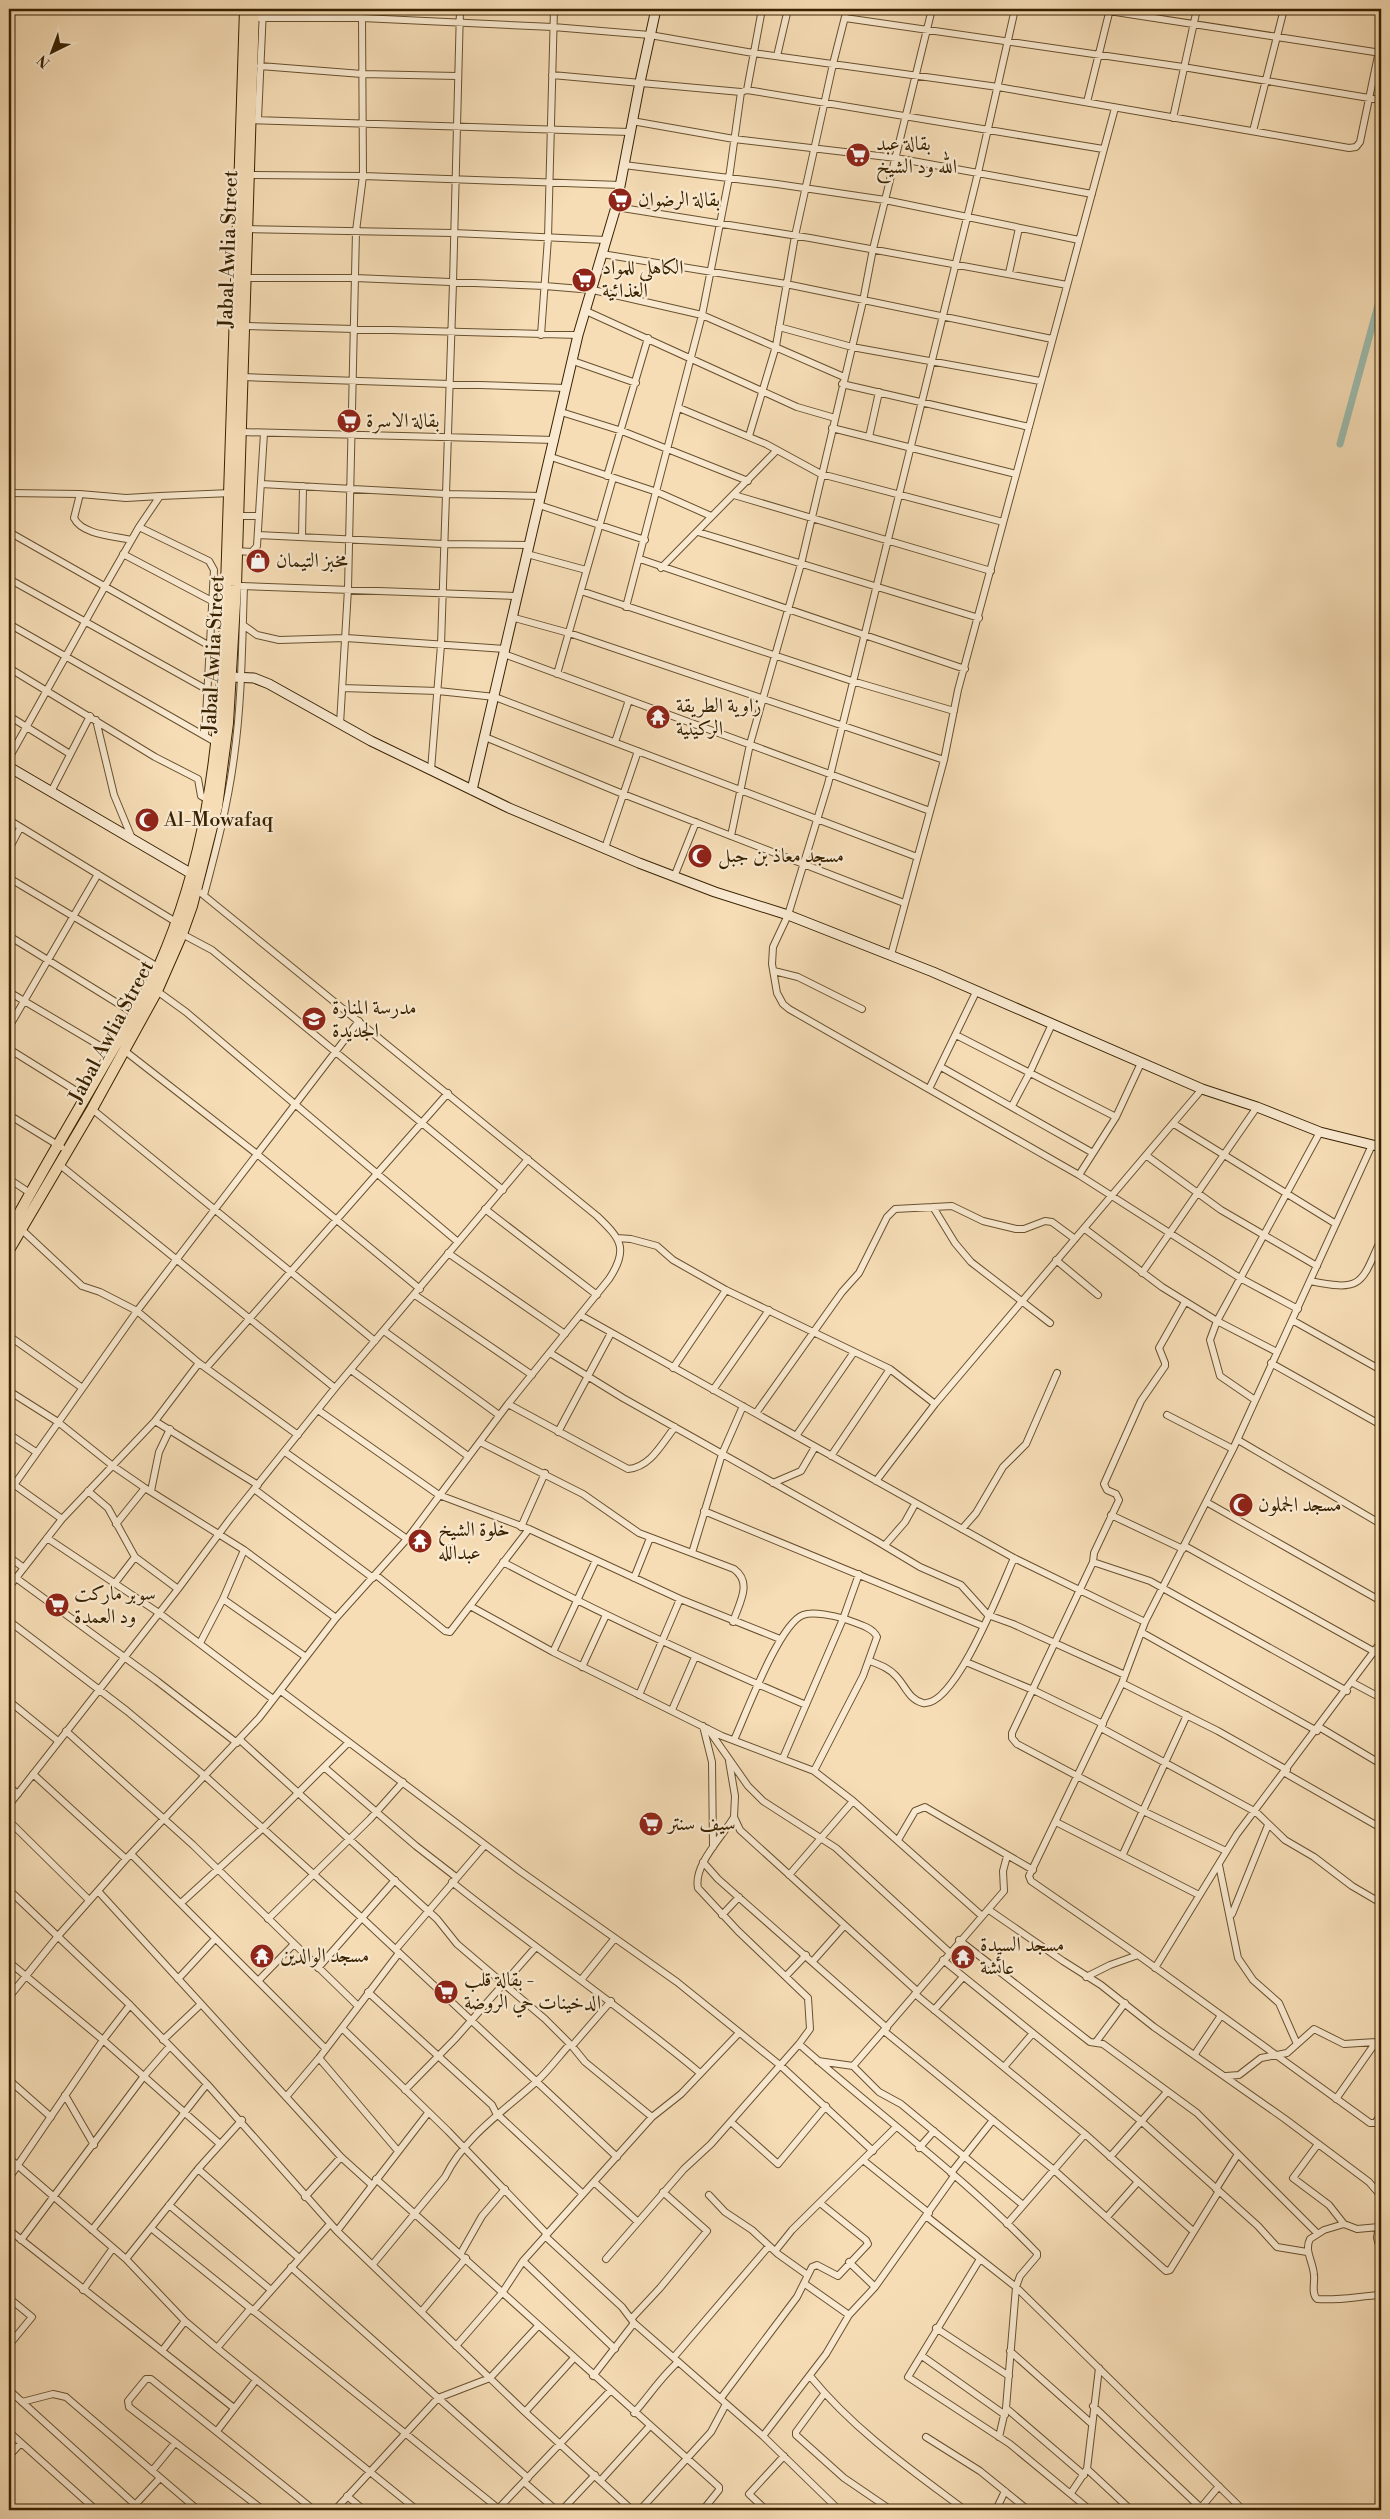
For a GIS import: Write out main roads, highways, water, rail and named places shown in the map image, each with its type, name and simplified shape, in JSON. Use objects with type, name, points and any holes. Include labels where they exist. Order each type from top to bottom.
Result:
[{"type":"main road","name":"Jabal Awlia Street","points":[[9,1250],[92,1109],[157,991],[200,892],[195,876],[210,801],[222,698],[245,9]]},
{"type":"main road","name":"Jabal Awlia Street","points":[[9,1232],[30,1192],[135,1014],[158,967],[195,876],[222,783],[236,677],[240,586],[236,551],[246,230],[248,175],[254,120],[257,15]]},
{"type":"waterway","points":[[1340,444],[1381,294]]},
{"type":"place","name":"بقالة عبد الله ود الشيخ","points":[[858,155]]},
{"type":"place","name":"بقالة الرضوان","points":[[620,200]]},
{"type":"place","name":"الكاهلي للمواد الغذائية","points":[[584,280]]},
{"type":"place","name":"بقالة الاسرة","points":[[349,421]]},
{"type":"place","name":"مخبز التيمان","points":[[258,561]]},
{"type":"place","name":"زاوية الطريقة الركينية","points":[[658,717]]},
{"type":"place","name":"Al-Mowafaq","points":[[147,820]]},
{"type":"place","name":"مسجد معاذ بن جبل","points":[[700,856]]},
{"type":"place","name":"مدرسة المنارة الجديدة","points":[[314,1019]]},
{"type":"place","name":"مسجد الجملون","points":[[1241,1505]]},
{"type":"place","name":"خلوة الشيخ عبدالله","points":[[420,1541]]},
{"type":"place","name":"سوبر ماركت ود العمدة","points":[[57,1605]]},
{"type":"place","name":"سيف سنتر","points":[[651,1824]]},
{"type":"place","name":"مسجد الوالدين","points":[[262,1956]]},
{"type":"place","name":"مسجد السيدة عائشة","points":[[963,1957]]},
{"type":"place","name":"بقالة قلب - الدخينات حي الروضة","points":[[446,1992]]}]
